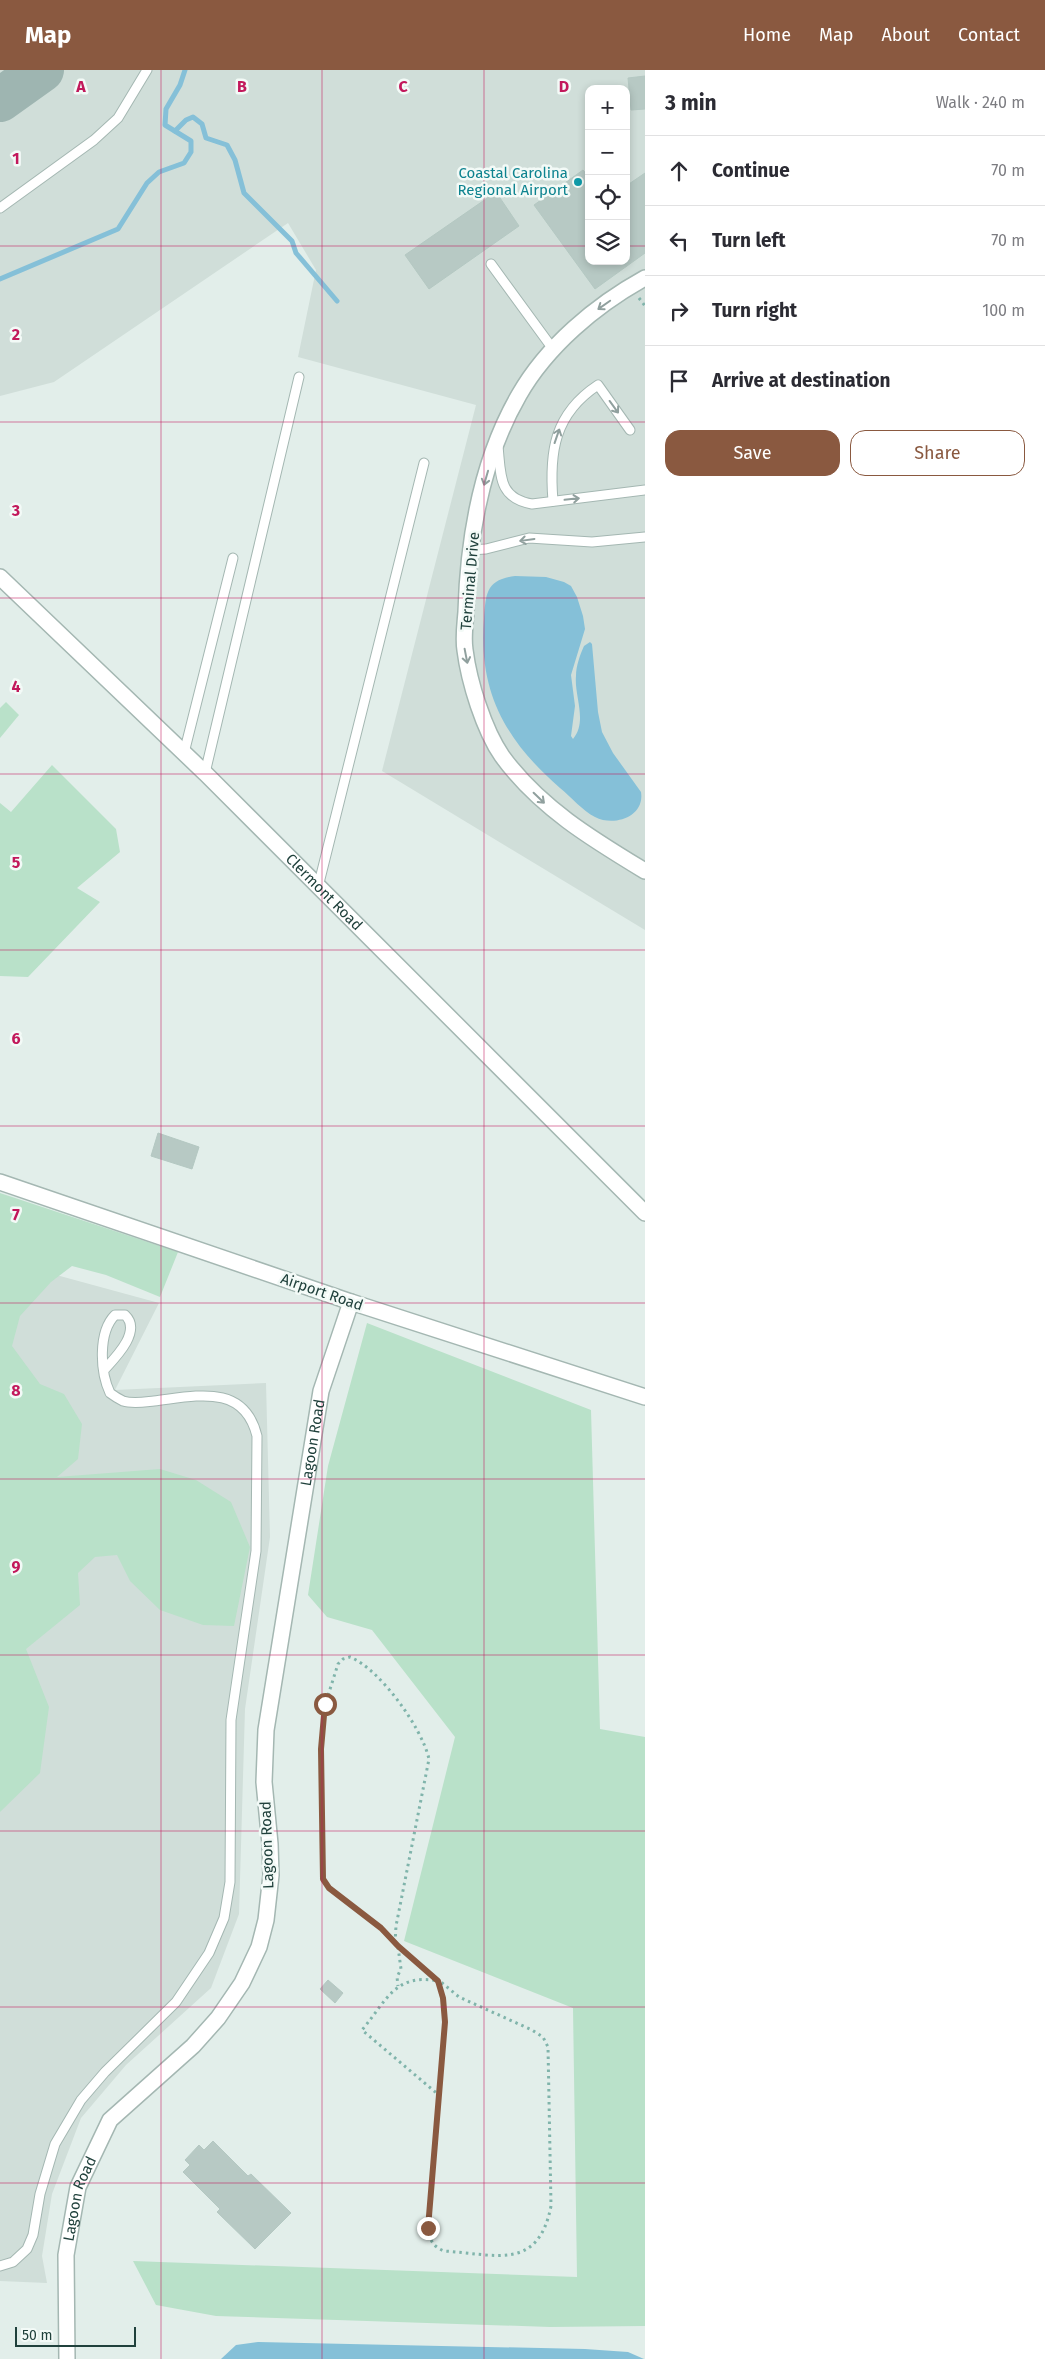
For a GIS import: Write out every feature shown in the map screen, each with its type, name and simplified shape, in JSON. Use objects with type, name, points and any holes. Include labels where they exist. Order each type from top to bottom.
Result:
[{"type":"street","name":"Terminal Drive","points":[[645,278],[596,310],[554,349],[520,393],[502,427],[485,479],[470,550],[465,650],[477,704],[502,755],[539,799],[588,836],[645,871]]},
{"type":"street","name":"Clermont Road","points":[[0,577],[205,773],[645,1213]]},
{"type":"street","name":"Airport Road","points":[[0,1182],[351,1302],[645,1397]]},
{"type":"street","name":"Lagoon Road","points":[[67,2359],[66,2254],[78,2187],[110,2120],[193,2046],[228,2005],[250,1969],[262,1934],[268,1905],[271,1875],[264,1782],[266,1730],[321,1391],[351,1302]]},
{"type":"lane","points":[[0,208],[94,140],[118,118],[147,70]]},
{"type":"lane","points":[[491,264],[554,349]]},
{"type":"lane","points":[[205,773],[299,377]]},
{"type":"lane","points":[[553,501],[552,451],[559,430],[571,409],[591,389],[598,384],[630,430]]},
{"type":"lane","points":[[498,444],[501,478],[510,495],[521,502],[532,504],[645,490]]},
{"type":"lane","points":[[318,887],[424,463]]},
{"type":"lane","points":[[470,550],[486,549],[529,538],[592,542],[645,537]]},
{"type":"lane","points":[[184,753],[232,558]]},
{"type":"lane","points":[[0,2266],[13,2262],[26,2249],[33,2235],[40,2194],[54,2144],[81,2100],[105,2072],[176,2002],[209,1953],[224,1918],[230,1882],[231,1720],[256,1551],[257,1436],[254,1422],[244,1408],[226,1397],[180,1398],[137,1403],[123,1401],[110,1394],[104,1370],[108,1322],[115,1315],[125,1315],[131,1320],[132,1330],[116,1357],[104,1370]]},
{"type":"path","points":[[398,1986],[397,1977],[400,1970],[396,1945],[396,1926],[429,1759],[422,1737],[397,1700],[367,1666],[350,1656],[338,1664],[325,1704],[321,1749],[323,1879],[329,1888],[381,1928],[396,1945],[438,1981],[478,2007],[532,2030],[543,2038],[548,2047],[551,2206],[549,2217],[538,2239],[523,2253],[511,2255],[444,2252],[436,2248],[430,2241],[428,2228],[445,2022],[443,1998],[438,1981]]},
{"type":"path","points":[[438,1981],[414,1979],[398,1986],[362,2030],[440,2096]]},
{"type":"shaded area","name":"Coastal Carolina Regional Airport","points":[[0,70],[645,70],[645,930],[382,771],[476,405],[298,357],[316,270],[288,223],[54,382],[0,396]]},
{"type":"shaded area","points":[[0,1253],[27,1267],[159,1303],[115,1390],[266,1383],[270,1537],[245,1709],[239,1914],[211,1988],[126,2065],[81,2118],[52,2194],[42,2256],[47,2283],[0,2281]]},
{"type":"green space","points":[[6,702],[19,715],[0,738],[0,708]]},
{"type":"green space","points":[[52,765],[116,829],[120,852],[77,888],[100,902],[28,977],[0,976],[0,803],[11,812]]},
{"type":"green space","points":[[0,1193],[178,1252],[160,1297],[106,1275],[72,1266],[51,1282],[20,1316],[12,1346],[40,1384],[64,1394],[82,1424],[78,1459],[57,1477],[160,1469],[196,1480],[231,1502],[250,1547],[234,1626],[203,1625],[160,1610],[130,1581],[117,1555],[95,1557],[78,1573],[80,1605],[26,1649],[49,1707],[40,1773],[0,1812]]},
{"type":"green space","points":[[367,1323],[591,1410],[600,1729],[645,1737],[645,2326],[550,2327],[216,2316],[156,2305],[133,2261],[577,2277],[573,2008],[404,1941],[455,1737],[372,1630],[327,1617],[308,1595],[328,1466]]},
{"type":"water","points":[[515,576],[546,577],[564,582],[571,586],[577,597],[585,629],[571,675],[575,706],[571,736],[573,739],[580,724],[576,684],[577,668],[584,646],[590,642],[592,644],[598,712],[602,732],[613,753],[641,792],[641,801],[638,808],[627,818],[611,821],[603,820],[582,808],[524,752],[499,713],[491,692],[486,670],[483,645],[484,619],[489,589],[498,581]]},
{"type":"water","points":[[258,2342],[585,2349],[628,2352],[644,2359],[221,2359],[236,2345]]},
{"type":"building","points":[[645,76],[645,109],[631,110],[628,78]]},
{"type":"building","name":"Coastal Carolina Regional Airport","points":[[583,170],[585,172],[585,265],[628,265],[595,289],[534,205]]},
{"type":"building","name":"Coastal Carolina Regional Airport","points":[[645,173],[645,253],[630,264],[630,183]]},
{"type":"building","points":[[496,192],[519,226],[429,289],[405,255]]},
{"type":"building","points":[[158,1133],[199,1147],[192,1169],[151,1156]]},
{"type":"building","points":[[328,1980],[343,1993],[335,2003],[320,1989]]},
{"type":"building","points":[[213,2141],[248,2176],[251,2174],[291,2213],[255,2249],[217,2212],[220,2209],[183,2172],[190,2165],[185,2160],[199,2145],[204,2150]]},
{"type":"waterway","points":[[0,279],[118,229],[147,183],[159,172],[184,163],[191,152],[191,141],[165,125],[166,109],[180,85],[185,70]]},
{"type":"waterway","points":[[175,131],[186,120],[193,117],[202,124],[206,138],[227,145],[235,160],[244,193],[292,241],[296,253],[337,301]]},
{"type":"taxiway","points":[[0,100],[42,70]]},
{"type":"place","name":"Coastal Carolina Regional Airport","points":[[578,182]]},
{"type":"route","points":[[325,1704],[321,1749],[321,1870],[323,1879],[329,1888],[381,1928],[398,1946],[438,1981],[443,1998],[445,2022],[428,2228]]}]
